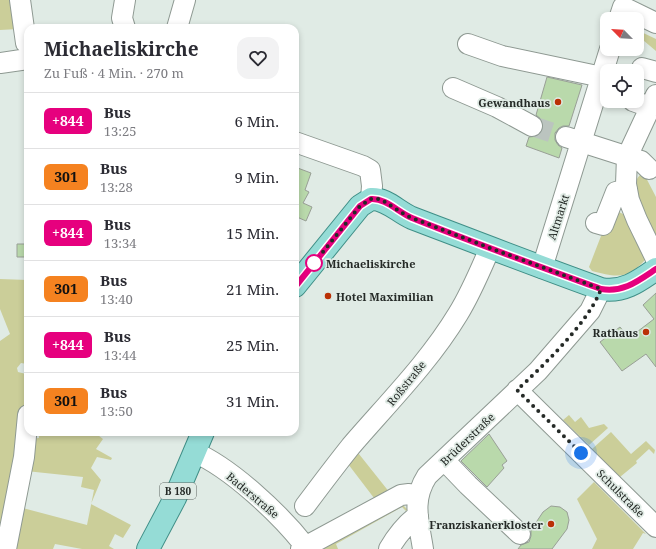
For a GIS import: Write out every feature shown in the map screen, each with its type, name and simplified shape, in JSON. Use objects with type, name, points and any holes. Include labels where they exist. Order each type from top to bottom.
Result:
[{"type":"main road","points":[[299,281],[360,206],[371,199],[382,200],[407,216],[542,268],[605,290],[622,290],[656,269]]},
{"type":"main road","name":"B 180","points":[[148,549],[175,498],[201,436]]},
{"type":"street","points":[[20,0],[24,29]]},
{"type":"street","points":[[123,24],[122,18],[124,0]]},
{"type":"street","points":[[179,24],[185,0]]},
{"type":"street","points":[[617,9],[656,24]]},
{"type":"street","points":[[468,44],[502,56],[600,77]]},
{"type":"street","points":[[0,63],[24,52]]},
{"type":"street","name":"Altmarkt","points":[[542,268],[574,140],[600,82]]},
{"type":"street","points":[[453,88],[497,107],[532,126]]},
{"type":"street","points":[[596,223],[603,225],[646,101]]},
{"type":"street","points":[[574,140],[641,161],[650,169]]},
{"type":"street","points":[[299,143],[363,166],[377,174],[371,199]]},
{"type":"street","points":[[616,190],[629,200],[656,259]]},
{"type":"street","name":"Roßstraße","points":[[305,506],[352,446],[433,350],[458,314],[473,288],[490,248]]},
{"type":"street","name":"Brüderstraße","points":[[418,505],[421,486],[427,476],[538,371],[568,338],[605,290]]},
{"type":"street","name":"Schulstraße","points":[[517,390],[656,527]]},
{"type":"street","points":[[6,549],[24,457],[26,436]]},
{"type":"street","name":"Baderstraße","points":[[194,452],[204,456],[240,482],[288,525],[303,547]]},
{"type":"street","points":[[444,460],[520,534]]},
{"type":"street","points":[[303,547],[401,495],[409,494],[418,505],[423,549]]},
{"type":"street","points":[[389,549],[418,505]]},
{"type":"green space","points":[[0,0],[15,0],[19,29],[0,30]]},
{"type":"green space","points":[[644,33],[656,39],[656,51],[644,41]]},
{"type":"green space","points":[[643,172],[656,197],[656,242],[649,229],[636,193],[637,179]]},
{"type":"green space","points":[[619,212],[629,220],[633,226],[645,260],[627,274],[608,275],[592,271],[589,267],[601,236],[614,213]]},
{"type":"green space","points":[[0,279],[24,280],[24,364],[21,363],[17,368],[18,372],[24,374],[22,435],[0,544],[0,341],[10,334],[0,309]]},
{"type":"green space","points":[[569,415],[575,422],[581,417],[589,428],[604,424],[608,428],[589,445],[563,420]]},
{"type":"green space","points":[[611,432],[631,454],[646,441],[655,450],[654,454],[649,449],[636,461],[637,463],[620,477],[592,449]]},
{"type":"green space","points":[[39,436],[99,436],[103,439],[96,449],[112,458],[111,460],[97,457],[91,468],[101,480],[91,503],[94,490],[81,487],[83,477],[26,471],[29,439],[39,438]]},
{"type":"green space","points":[[355,449],[390,493],[374,498],[345,460]]},
{"type":"green space","points":[[594,482],[646,534],[643,533],[633,549],[592,549],[597,539],[577,499]]},
{"type":"green space","points":[[91,504],[131,525],[123,538],[115,534],[109,546],[114,549],[82,549],[55,544],[53,549],[9,549],[19,507],[87,525]]},
{"type":"green space","points":[[403,505],[408,510],[406,511],[402,507],[336,544],[338,549],[316,549]]},
{"type":"building","name":"Gewandhaus","points":[[547,77],[582,85],[569,126],[559,128],[555,133],[555,140],[562,148],[559,158],[526,146],[529,137],[538,136],[542,131],[542,120],[536,115]]},
{"type":"building","points":[[299,168],[311,173],[305,190],[309,192],[303,203],[312,207],[306,221],[299,218]]},
{"type":"building","points":[[17,244],[24,244],[24,257],[17,257]]},
{"type":"building","name":"Rathaus","points":[[656,293],[656,367],[646,354],[622,371],[600,342],[620,327],[629,338],[654,319],[643,305]]},
{"type":"building","points":[[489,434],[507,461],[502,465],[504,468],[487,487],[461,461]]},
{"type":"building","name":"Franziskanerkloster","points":[[551,506],[560,507],[567,512],[569,520],[567,529],[552,549],[518,549],[521,545],[529,542],[531,530],[543,512]]},
{"type":"tunnel","points":[[532,126],[566,137]]},
{"type":"bus line","name":"+844","points":[[299,282],[360,206],[364,202],[375,198],[382,200],[407,216],[462,238],[601,289],[622,290],[656,269]]},
{"type":"place","name":"Gewandhaus","points":[[558,102]]},
{"type":"place","name":"Michaeliskirche","points":[[314,263]]},
{"type":"place","name":"Hotel Maximilian","points":[[328,296]]},
{"type":"place","name":"Rathaus","points":[[646,332]]},
{"type":"place","name":"Franziskanerkloster","points":[[551,524]]},
{"type":"route","points":[[314,263],[360,206],[364,202],[375,198],[382,200],[407,216],[601,289],[595,304],[563,343],[538,371],[517,390],[581,453]]}]
